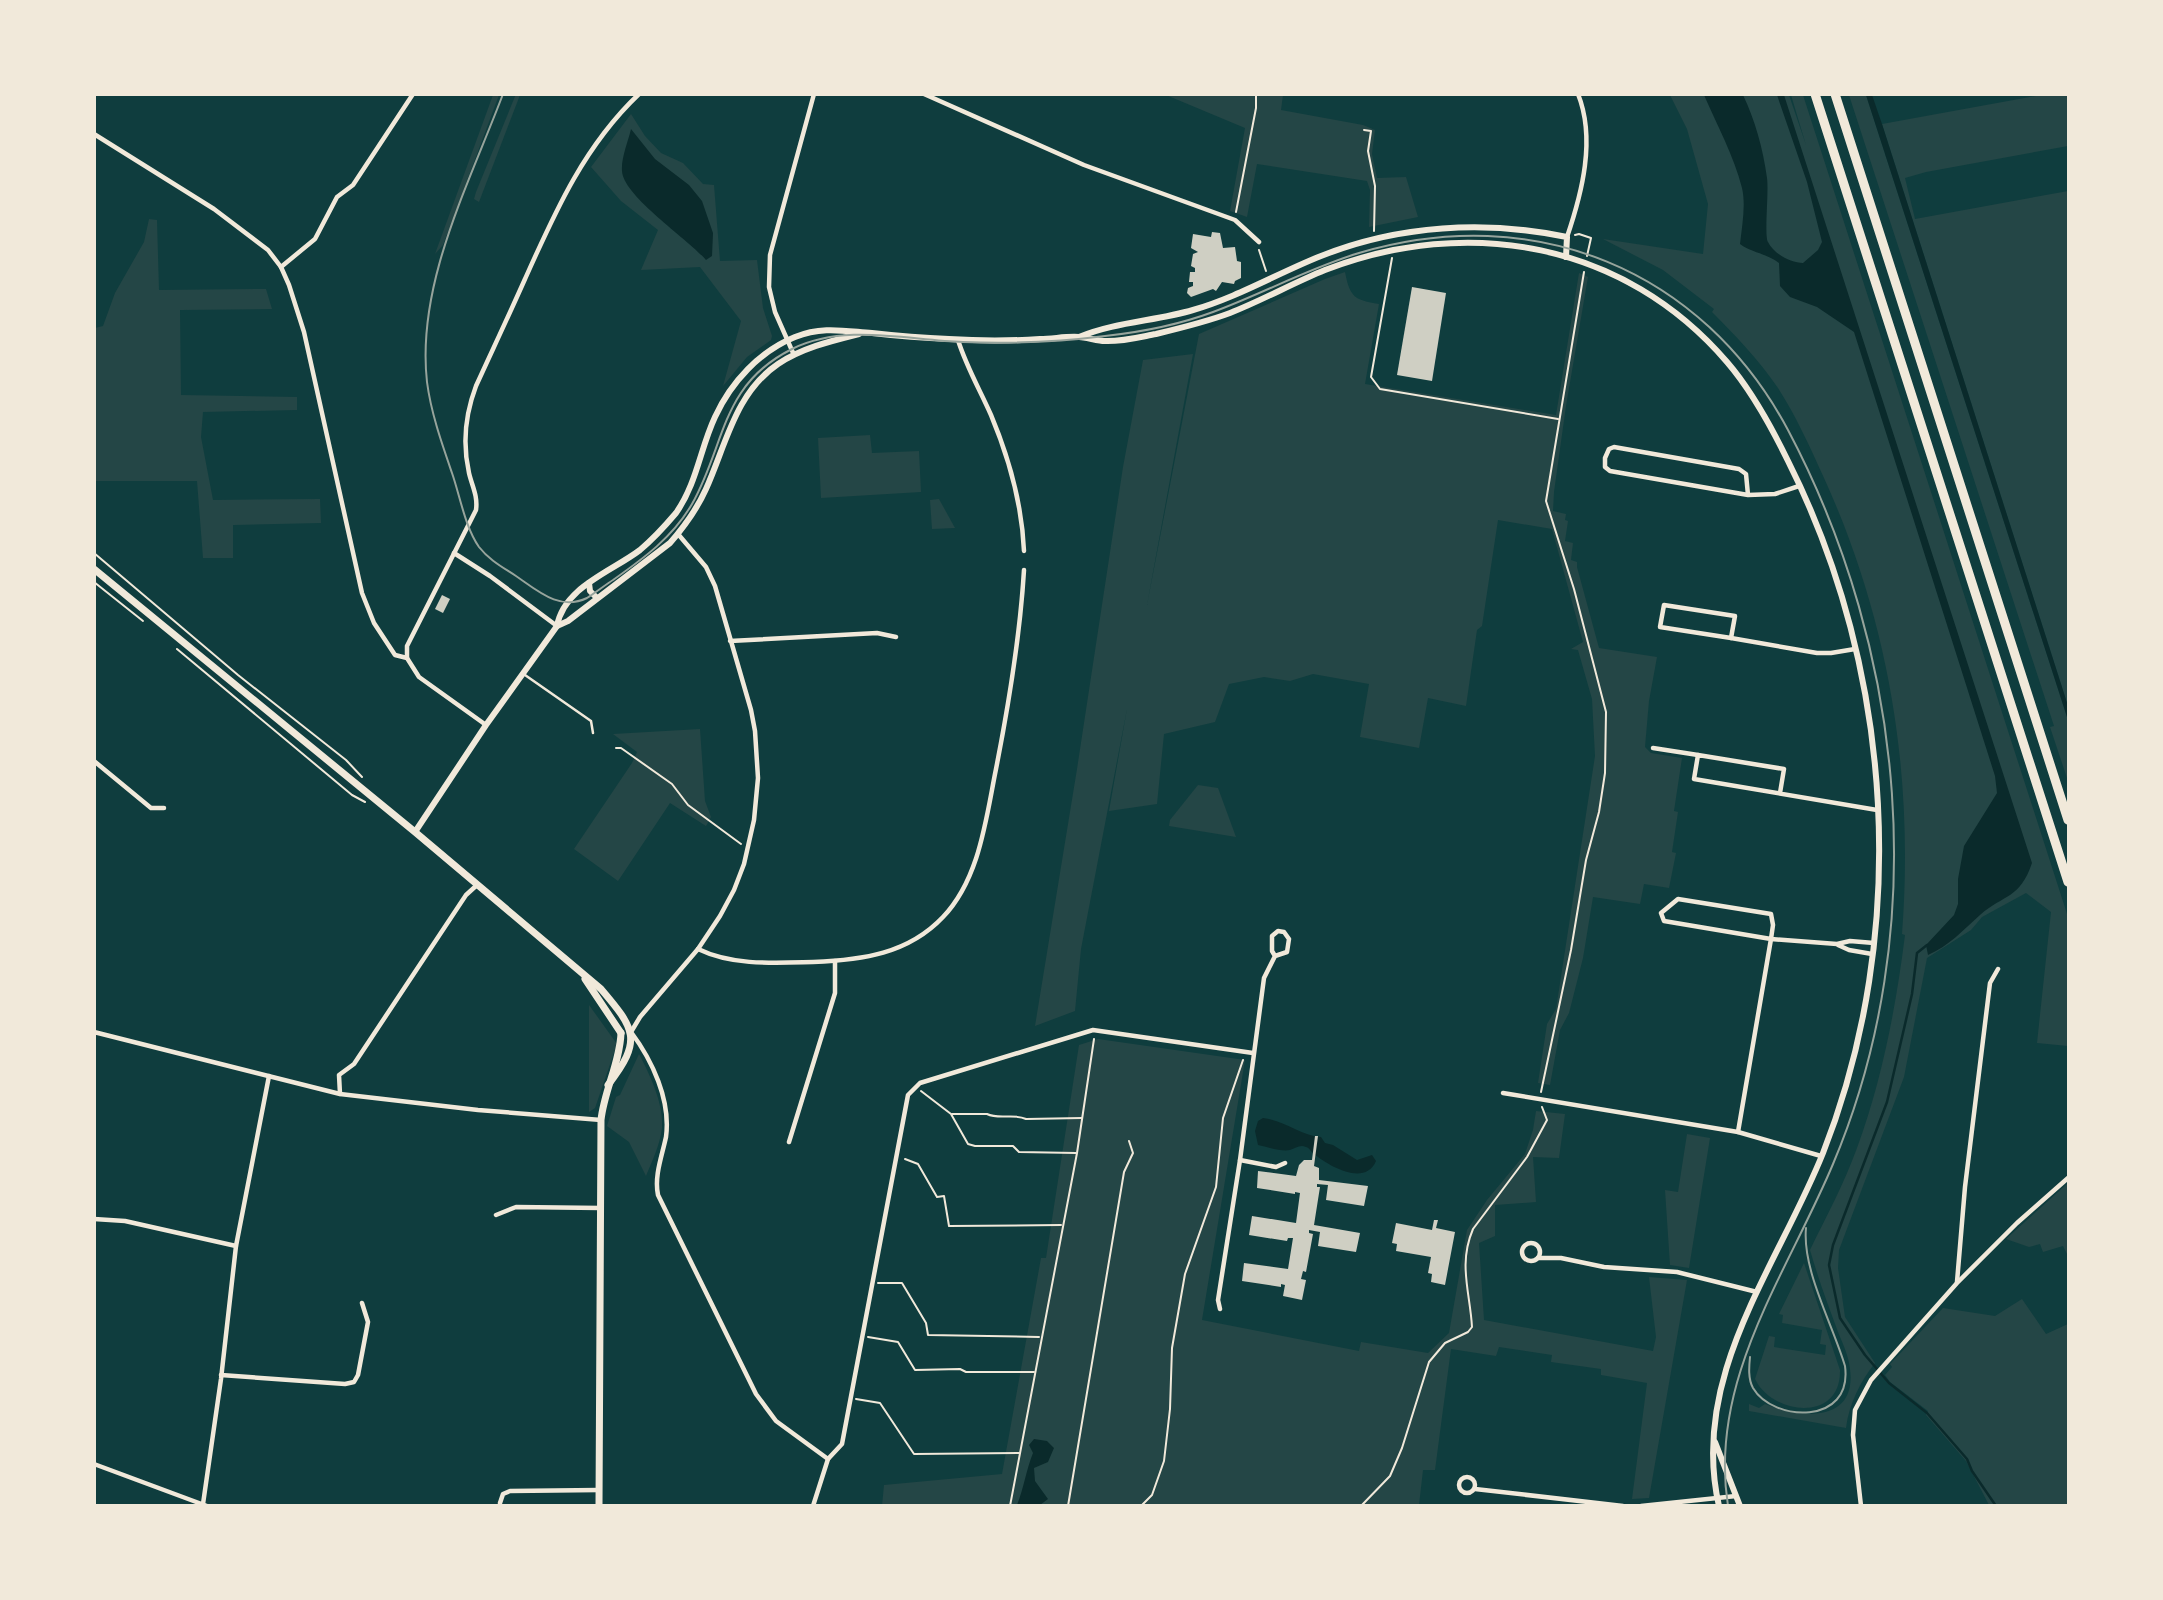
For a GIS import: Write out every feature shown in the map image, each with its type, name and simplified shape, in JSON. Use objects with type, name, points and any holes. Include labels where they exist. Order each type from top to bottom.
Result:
[{"type":"highway","points":[[1815,94],[2068,882]]},
{"type":"highway","points":[[1835,94],[2068,820]]},
{"type":"main road","points":[[94,569],[415,832],[601,989],[625,1016],[632,1041],[624,1062],[608,1084]]},
{"type":"main road","points":[[580,973],[621,1033],[621,1043],[608,1084],[601,1120],[599,1506]]},
{"type":"main road","points":[[621,1033],[631,1032]]},
{"type":"street","points":[[281,267],[315,239],[337,197],[353,185],[413,94]]},
{"type":"street","points":[[486,725],[419,677],[407,658],[411,635],[476,510],[477,497],[470,476],[465,443],[468,406],[476,386],[565,192],[586,156],[639,94]]},
{"type":"street","points":[[794,355],[775,312],[769,286],[771,255],[814,94]]},
{"type":"street","points":[[924,94],[1084,165],[1235,220],[1259,242]]},
{"type":"street","points":[[1566,257],[1567,237],[1576,206],[1587,143],[1586,117],[1578,94]]},
{"type":"street","points":[[94,134],[249,233],[268,250],[281,267],[297,304],[304,332],[362,593],[374,624],[395,655],[407,658]]},
{"type":"street","points":[[1079,337],[1101,328],[1138,323],[1194,310],[1318,257],[1373,239],[1432,229],[1475,226],[1567,237]]},
{"type":"street","points":[[415,832],[486,725],[557,626],[559,613],[589,583],[639,550],[663,528],[687,495],[712,422],[728,393],[747,369],[768,351],[787,341],[831,329],[958,340],[1079,337],[1103,341],[1144,337],[1234,311],[1322,271],[1362,258],[1437,243],[1511,243],[1585,263],[1629,283],[1698,332],[1726,362],[1762,412],[1800,486],[1841,594],[1856,649],[1869,716],[1878,810],[1880,878],[1861,1033],[1843,1097],[1822,1156],[1737,1335],[1721,1387],[1713,1438],[1712,1468],[1718,1502]]},
{"type":"street","points":[[557,626],[568,621],[678,534],[706,489],[738,409],[764,376],[794,355],[863,333]]},
{"type":"street","points":[[958,340],[1007,460],[1023,524],[1024,551]]},
{"type":"street","points":[[1748,495],[1746,474],[1739,469],[1614,447],[1609,449],[1605,458],[1605,467],[1610,471],[1748,495],[1775,494],[1800,486]]},
{"type":"street","points":[[678,534],[706,567],[715,586],[755,731],[758,778],[751,837],[734,890],[698,949],[640,1017],[631,1032],[643,1048],[653,1069],[666,1116],[667,1129],[656,1183],[658,1195],[756,1394],[776,1420],[828,1459]]},
{"type":"street","points":[[454,554],[490,576],[557,626]]},
{"type":"street","points":[[698,949],[713,956],[739,961],[781,963],[862,960],[911,943],[944,916],[973,866],[983,832],[1008,708],[1018,640],[1024,570]]},
{"type":"street","points":[[589,583],[590,591],[597,598]]},
{"type":"street","points":[[1731,638],[1735,616],[1664,605],[1660,627],[1817,653],[1856,649]]},
{"type":"street","points":[[730,641],[877,633],[896,637]]},
{"type":"street","points":[[1653,748],[1784,769],[1780,793]]},
{"type":"street","points":[[1698,755],[1694,779],[1878,810]]},
{"type":"street","points":[[94,761],[151,808],[164,807]]},
{"type":"street","points":[[340,1094],[339,1075],[354,1064],[466,895],[477,885]]},
{"type":"street","points":[[1738,1132],[1772,939],[1771,914],[1678,899],[1661,913],[1664,921],[1772,939],[1837,944],[1850,941],[1874,943]]},
{"type":"street","points":[[1220,1308],[1218,1300],[1265,978],[1275,956],[1287,952],[1289,939],[1284,932],[1278,931],[1272,936],[1272,951],[1275,956]]},
{"type":"street","points":[[1837,944],[1849,950],[1872,954]]},
{"type":"street","points":[[789,1142],[835,993],[835,961]]},
{"type":"street","points":[[1956,1283],[1990,983],[1998,969]]},
{"type":"street","points":[[813,1506],[828,1459],[842,1444],[908,1095],[920,1083],[1093,1030],[1253,1053]]},
{"type":"street","points":[[94,1032],[340,1094],[478,1110],[601,1120]]},
{"type":"street","points":[[94,1464],[205,1505],[236,1246],[269,1076]]},
{"type":"street","points":[[1503,1093],[1738,1132],[1822,1156]]},
{"type":"street","points":[[1240,1160],[1276,1167],[1285,1163]]},
{"type":"street","points":[[1861,1506],[1853,1435],[1856,1410],[1871,1380],[1956,1283],[2068,1178]]},
{"type":"street","points":[[496,1215],[516,1207],[601,1208]]},
{"type":"street","points":[[94,1219],[136,1223],[236,1246]]},
{"type":"street","points":[[1538,1258],[1561,1258],[1604,1267],[1677,1272],[1757,1292]]},
{"type":"street","points":[[221,1375],[345,1384],[354,1382],[358,1375],[368,1322],[362,1303]]},
{"type":"street","points":[[1713,1438],[1740,1506]]},
{"type":"street","points":[[1475,1489],[1623,1506]]},
{"type":"street","points":[[500,1503],[503,1494],[510,1491],[600,1490]]},
{"type":"street","points":[[1641,1506],[1718,1502],[1736,1496]]},
{"type":"lane","points":[[522,674],[591,721],[593,733]]},
{"type":"path","points":[[1235,220],[1256,108],[1256,94]]},
{"type":"path","points":[[1364,130],[1371,131],[1368,151],[1375,186],[1373,239]]},
{"type":"path","points":[[1362,1506],[1390,1476],[1402,1448],[1429,1362],[1445,1343],[1468,1332],[1472,1326],[1465,1272],[1469,1240],[1474,1229],[1527,1157],[1547,1120],[1539,1099],[1599,812],[1605,773],[1606,712],[1577,601],[1546,501],[1591,238],[1579,233],[1567,237]]},
{"type":"path","points":[[1259,242],[1259,256],[1269,279]]},
{"type":"path","points":[[1394,250],[1371,377],[1380,389],[1560,419]]},
{"type":"path","points":[[94,553],[238,675],[319,739]]},
{"type":"path","points":[[616,748],[621,748],[672,784],[688,805],[748,850]]},
{"type":"path","points":[[1010,1506],[1077,1153],[1095,1044],[1093,1030]]},
{"type":"path","points":[[1141,1506],[1152,1495],[1164,1461],[1170,1409],[1172,1348],[1185,1274],[1216,1187],[1223,1118],[1245,1052]]},
{"type":"path","points":[[920,1083],[921,1092],[951,1114],[968,1144],[1013,1146],[1019,1152],[1077,1153]]},
{"type":"path","points":[[951,1114],[1021,1116],[1026,1119],[1082,1118]]},
{"type":"path","points":[[1068,1506],[1124,1171],[1133,1153],[1129,1141]]},
{"type":"path","points":[[897,1156],[918,1164],[937,1196],[944,1196],[949,1226],[1062,1225]]},
{"type":"path","points":[[874,1283],[902,1283],[926,1323],[928,1335],[1041,1337]]},
{"type":"path","points":[[863,1337],[898,1342],[915,1370],[960,1368],[966,1372],[1034,1372]]},
{"type":"path","points":[[852,1398],[880,1403],[914,1454],[1019,1453]]},
{"type":"shaded area","points":[[516,94],[520,95],[479,202],[474,199],[476,192]]},
{"type":"shaded area","points":[[493,95],[499,95],[443,245],[435,254]]},
{"type":"shaded area","points":[[1166,95],[1283,95],[1281,110],[1363,125],[1375,130],[1372,154],[1377,178],[1406,177],[1418,217],[1369,227],[1370,190],[1367,181],[1257,164],[1247,217],[1230,211],[1245,128]]},
{"type":"shaded area","points":[[1670,95],[1789,95],[1806,145],[1791,95],[1803,95],[2068,917],[2068,1046],[2037,1043],[2051,912],[2026,893],[1982,917],[1971,930],[1927,958],[1904,1077],[1839,1250],[1838,1268],[1845,1317],[1875,1363],[1856,1394],[1846,1428],[1749,1411],[1749,1404],[1759,1408],[1765,1404],[1796,1413],[1826,1412],[1838,1407],[1846,1397],[1850,1383],[1847,1355],[1810,1250],[1857,1148],[1881,1070],[1897,989],[1905,935],[1902,934],[1905,875],[1900,759],[1881,644],[1866,588],[1824,478],[1791,410],[1763,368],[1712,312],[1714,309],[1663,270],[1603,239],[1703,254],[1708,204],[1687,129]]},
{"type":"shaded area","points":[[1704,95],[1743,95],[1755,125],[1765,167],[1768,242],[1783,257],[1803,263],[1818,250],[1822,242],[1807,182],[1777,95],[1784,95],[2032,863],[2017,890],[1989,908],[1949,943],[1928,955],[1926,945],[1954,915],[1958,904],[1958,879],[1964,846],[1997,793],[1995,776],[1854,332],[1817,307],[1790,297],[1780,286],[1779,263],[1740,244],[1744,208],[1742,188],[1730,152]]},
{"type":"shaded area","points":[[1849,95],[1866,95],[2068,720],[2068,781],[2050,727],[2054,726]]},
{"type":"shaded area","points":[[1866,95],[1872,95],[1882,124],[2068,706],[2068,720]]},
{"type":"shaded area","points":[[2041,95],[2068,95],[2068,146],[1905,178],[1915,219],[2068,191],[2068,706],[1882,124]]},
{"type":"shaded area","points":[[631,114],[645,136],[661,153],[683,163],[703,184],[714,185],[720,261],[757,260],[763,308],[771,340],[747,357],[723,386],[741,321],[700,267],[641,270],[658,230],[621,201],[591,167]]},
{"type":"shaded area","points":[[631,129],[655,159],[689,185],[702,201],[713,233],[712,256],[706,260],[644,205],[625,181],[622,166]]},
{"type":"shaded area","points":[[149,219],[157,220],[159,290],[266,289],[272,309],[180,310],[181,395],[297,397],[297,410],[203,412],[201,437],[213,500],[320,499],[321,523],[233,525],[233,558],[203,558],[197,481],[96,481],[95,328],[103,326],[115,293],[144,242]]},
{"type":"shaded area","points":[[1345,272],[1354,296],[1379,304],[1365,384],[1556,415],[1579,273],[1588,277],[1566,406],[1553,511],[1566,514],[1565,520],[1568,521],[1565,541],[1573,543],[1571,560],[1577,562],[1599,648],[1657,657],[1649,701],[1645,747],[1651,753],[1682,758],[1674,811],[1678,812],[1672,852],[1676,853],[1669,888],[1644,884],[1640,904],[1593,897],[1583,958],[1569,1013],[1560,1030],[1550,1085],[1538,1083],[1547,1024],[1556,1009],[1595,756],[1592,699],[1578,650],[1571,649],[1583,642],[1552,529],[1498,520],[1482,626],[1477,630],[1466,706],[1428,698],[1419,748],[1360,737],[1369,684],[1313,674],[1290,681],[1264,677],[1229,684],[1215,722],[1164,734],[1157,804],[1109,811],[1127,709],[1081,949],[1075,1011],[1035,1026],[1123,467],[1143,360],[1193,354],[1147,605],[1199,334]]},
{"type":"shaded area","points":[[870,435],[872,453],[919,451],[921,492],[821,498],[818,438]]},
{"type":"shaded area","points":[[939,499],[955,528],[932,529],[930,500]]},
{"type":"shaded area","points":[[700,729],[705,801],[711,817],[706,826],[670,803],[618,881],[574,849],[637,752],[613,734]]},
{"type":"shaded area","points":[[1198,785],[1218,788],[1236,837],[1169,826],[1170,820]]},
{"type":"shaded area","points":[[589,1005],[617,1044],[595,1108],[589,1112]]},
{"type":"shaded area","points":[[1098,1039],[1245,1060],[1202,1320],[1359,1351],[1361,1342],[1428,1353],[1449,1333],[1467,1230],[1487,1200],[1525,1154],[1536,1111],[1565,1114],[1559,1158],[1533,1157],[1536,1202],[1495,1205],[1495,1236],[1479,1243],[1484,1320],[1653,1351],[1656,1337],[1649,1277],[1687,1280],[1649,1498],[1632,1499],[1647,1383],[1601,1375],[1601,1369],[1551,1362],[1552,1355],[1499,1347],[1496,1356],[1451,1349],[1435,1470],[1423,1470],[1419,1505],[882,1506],[884,1485],[1002,1474],[1041,1258],[1046,1258],[1079,1045]]},
{"type":"shaded area","points":[[639,1054],[655,1090],[662,1119],[660,1141],[646,1176],[629,1142],[607,1126],[616,1097],[620,1095]]},
{"type":"shaded area","points":[[1263,1118],[1321,1137],[1325,1143],[1357,1160],[1372,1155],[1376,1161],[1371,1169],[1364,1173],[1346,1172],[1328,1164],[1304,1146],[1283,1150],[1258,1145],[1255,1131],[1258,1121]]},
{"type":"shaded area","points":[[1687,1134],[1710,1138],[1689,1268],[1670,1265],[1665,1190],[1678,1192]]},
{"type":"shaded area","points":[[2068,1183],[2068,1256],[2063,1246],[2043,1252],[2040,1244],[2029,1247],[2006,1239]]},
{"type":"shaded area","points":[[1804,1263],[1840,1370],[1837,1387],[1830,1399],[1818,1406],[1804,1408],[1776,1400],[1764,1391],[1755,1379],[1769,1336],[1775,1337],[1774,1347],[1825,1355],[1826,1345],[1820,1344],[1822,1330],[1782,1323],[1783,1315],[1779,1314]]},
{"type":"shaded area","points":[[2022,1299],[2046,1334],[2068,1324],[2068,1505],[1989,1505],[1966,1461],[1926,1415],[1928,1411],[1890,1382],[1885,1375],[1892,1367],[1890,1364],[1943,1308],[1995,1316]]},
{"type":"shaded area","points":[[1034,1439],[1047,1441],[1054,1448],[1048,1462],[1034,1468],[1035,1481],[1048,1499],[1040,1505],[1017,1505],[1033,1453],[1029,1445]]},
{"type":"building","points":[[1212,232],[1220,233],[1223,248],[1235,247],[1237,261],[1241,262],[1241,278],[1234,284],[1222,282],[1216,291],[1213,289],[1191,297],[1187,293],[1188,288],[1193,286],[1193,282],[1189,282],[1190,272],[1195,272],[1195,268],[1191,266],[1193,254],[1198,252],[1191,248],[1193,234],[1211,237]]},
{"type":"building","points":[[1412,287],[1446,293],[1432,381],[1397,375]]},
{"type":"building","points":[[442,595],[450,599],[443,613],[435,609]]},
{"type":"building","points":[[1315,1136],[1318,1136],[1314,1166],[1319,1168],[1319,1180],[1368,1186],[1364,1206],[1326,1200],[1328,1185],[1317,1184],[1317,1187],[1320,1187],[1314,1225],[1360,1233],[1356,1252],[1318,1246],[1320,1232],[1309,1230],[1309,1233],[1313,1234],[1306,1272],[1303,1271],[1301,1279],[1306,1280],[1302,1300],[1283,1296],[1285,1285],[1281,1284],[1281,1287],[1242,1281],[1244,1263],[1288,1269],[1293,1238],[1288,1238],[1287,1241],[1249,1235],[1252,1216],[1296,1223],[1300,1193],[1257,1188],[1258,1171],[1296,1176],[1299,1165],[1304,1160],[1312,1160]]},
{"type":"building","points":[[1434,1220],[1438,1220],[1436,1228],[1455,1232],[1445,1285],[1431,1282],[1432,1274],[1428,1273],[1431,1257],[1396,1251],[1397,1244],[1392,1243],[1396,1223],[1432,1230]]},
{"type":"waterway","points":[[1927,945],[1917,953],[1912,994],[1887,1102],[1833,1245],[1829,1265],[1840,1318],[1865,1355],[1889,1383],[1927,1413],[1967,1459],[1996,1506]]},
{"type":"tram line","points":[[503,94],[461,199],[437,272],[429,308],[427,382],[437,428],[474,539],[483,552],[497,563],[541,593],[559,601],[587,598],[667,537],[692,504],[728,418],[751,380],[768,364],[792,349],[833,337],[876,335],[1017,343],[1133,332],[1213,312],[1359,253],[1424,239],[1488,236],[1549,244],[1607,262],[1661,290],[1709,327],[1752,374],[1788,430],[1828,516],[1859,606],[1880,699],[1892,793],[1893,888],[1884,982],[1864,1074],[1833,1164],[1774,1287],[1740,1371],[1730,1415],[1725,1460],[1728,1506]]},
{"type":"tram line","points":[[1750,1357],[1749,1369],[1753,1388],[1763,1399],[1793,1412],[1810,1412],[1825,1408],[1837,1400],[1844,1386],[1845,1366],[1813,1279],[1806,1244],[1806,1228]]}]
